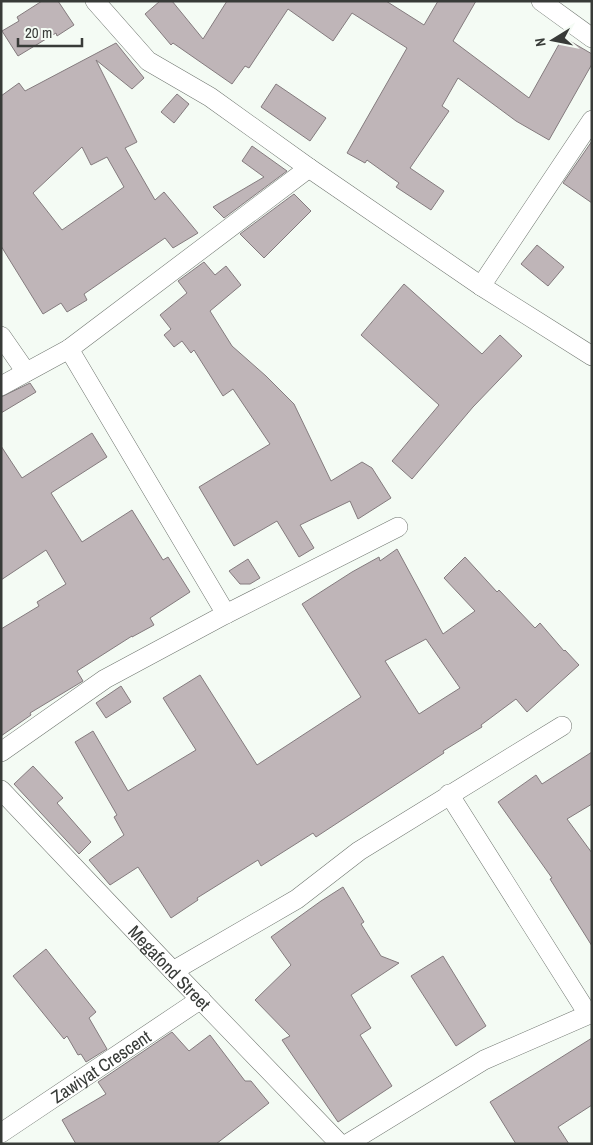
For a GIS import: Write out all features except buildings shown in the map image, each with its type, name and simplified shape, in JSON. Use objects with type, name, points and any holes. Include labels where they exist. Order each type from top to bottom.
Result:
[{"type":"street","points":[[95,1],[148,61],[210,97],[309,168],[481,286],[592,356]]},
{"type":"street","points":[[541,1],[592,38]]},
{"type":"street","points":[[481,286],[592,120]]},
{"type":"street","points":[[1,386],[69,349],[309,168]]},
{"type":"street","points":[[1,336],[26,372]]},
{"type":"street","points":[[69,349],[226,614]]},
{"type":"street","points":[[1,752],[105,679],[226,614],[398,527]]},
{"type":"street","points":[[173,971],[297,899],[360,851],[449,794],[562,726]]},
{"type":"street","points":[[347,1144],[484,1060],[590,1014],[449,794]]},
{"type":"street","name":"Megafond Street","points":[[5,801],[201,999],[340,1144]]},
{"type":"street","name":"Zawiyat Crescent","points":[[1,1133],[201,999]]}]
